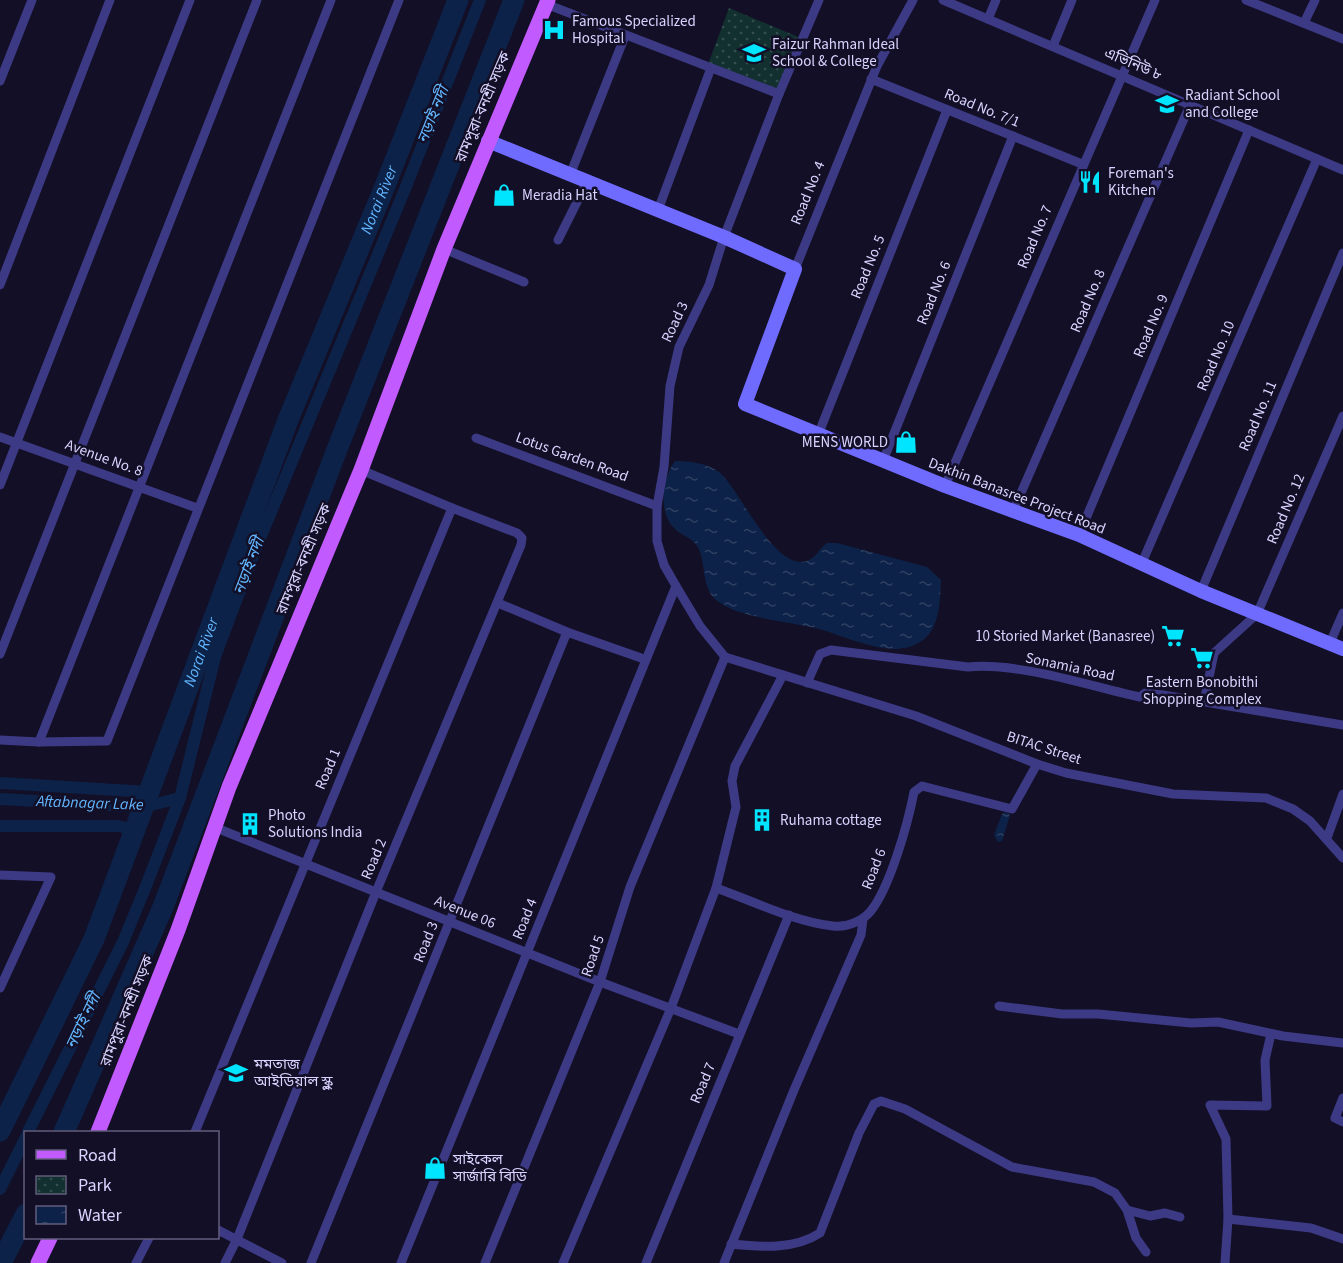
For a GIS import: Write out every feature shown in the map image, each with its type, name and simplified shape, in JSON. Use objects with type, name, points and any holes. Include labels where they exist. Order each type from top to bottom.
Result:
[{"type":"main road","name":"রামপুরা-বনশ্রী সড়ক","points":[[98,1131],[178,930],[214,827],[361,470],[444,249],[547,2]]},
{"type":"main road","points":[[38,1263],[50,1239]]},
{"type":"street","points":[[0,81],[32,0]]},
{"type":"street","points":[[0,285],[110,0]]},
{"type":"street","points":[[0,485],[190,0]]},
{"type":"street","points":[[0,654],[257,0]]},
{"type":"street","points":[[39,742],[331,0]]},
{"type":"street","points":[[0,740],[106,741],[196,508],[399,0]]},
{"type":"street","name":"Road 3","points":[[725,657],[700,626],[676,586],[664,565],[657,541],[657,506],[675,360],[709,285],[724,237],[779,94],[819,0]]},
{"type":"street","name":"Road No. 4","points":[[745,405],[795,269],[871,79],[913,0]]},
{"type":"street","name":"এভিনিউ ৮","points":[[943,0],[1343,170]]},
{"type":"street","points":[[988,19],[996,0]]},
{"type":"street","points":[[1053,46],[1072,0]]},
{"type":"street","name":"Road No. 7","points":[[945,486],[1082,164],[1155,0]]},
{"type":"street","points":[[1246,0],[1343,39]]},
{"type":"street","points":[[1305,23],[1315,0]]},
{"type":"street","points":[[547,2],[625,36],[779,94]]},
{"type":"street","points":[[570,175],[625,36]]},
{"type":"street","points":[[658,210],[711,68]]},
{"type":"street","name":"Road No. 7/1","points":[[871,79],[1082,164]]},
{"type":"street","name":"Road No. 8","points":[[1014,509],[1190,105]]},
{"type":"street","name":"Road No. 5","points":[[818,435],[947,110]]},
{"type":"street","name":"Road No. 9","points":[[1079,535],[1250,130]]},
{"type":"street","name":"Road No. 6","points":[[883,461],[1013,136]]},
{"type":"street","points":[[488,141],[724,237],[795,269]]},
{"type":"street","name":"Road No. 10","points":[[1142,565],[1317,159]]},
{"type":"street","points":[[558,240],[587,182]]},
{"type":"street","points":[[444,249],[524,282]]},
{"type":"street","name":"Road No. 11","points":[[1201,591],[1343,253]]},
{"type":"street","name":"Dakhin Banasree Project Road","points":[[745,405],[945,486],[1014,509],[1079,535],[1201,591],[1343,649]]},
{"type":"street","name":"Road No. 12","points":[[1257,614],[1343,416]]},
{"type":"street","name":"Avenue No. 8","points":[[0,437],[196,508]]},
{"type":"street","name":"Lotus Garden Road","points":[[477,438],[657,506]]},
{"type":"street","points":[[361,470],[452,508]]},
{"type":"street","name":"Road 2","points":[[225,1263],[237,1239],[376,892],[498,603],[522,538],[517,533],[452,508]]},
{"type":"street","name":"Road 1","points":[[195,1131],[452,508]]},
{"type":"street","name":"Road 4","points":[[400,1263],[528,953],[644,658],[676,586]]},
{"type":"street","points":[[498,603],[567,632],[644,658]]},
{"type":"street","points":[[1330,644],[1343,613]]},
{"type":"street","points":[[1204,702],[1214,653],[1257,614]]},
{"type":"street","name":"Road 3","points":[[311,1263],[567,632]]},
{"type":"street","name":"Sonamia Road","points":[[807,683],[814,661],[820,654],[831,650],[968,667],[982,665],[1041,674],[1140,698],[1145,693],[1163,695],[1343,725]]},
{"type":"street","name":"BITAC Street","points":[[725,657],[916,716],[1037,764],[1173,794],[1266,798],[1293,809],[1327,838],[1343,858]]},
{"type":"street","name":"Road 5","points":[[485,1263],[600,982],[630,887],[725,657]]},
{"type":"street","points":[[563,1263],[671,1008],[716,888],[736,807],[732,781],[735,765],[783,675]]},
{"type":"street","name":"Road 6","points":[[863,919],[884,891],[914,792],[922,786],[1012,809],[1037,764]]},
{"type":"street","points":[[1327,838],[1343,794]]},
{"type":"street","name":"Avenue 06","points":[[214,827],[600,982],[740,1034]]},
{"type":"street","points":[[0,875],[51,877],[0,988]]},
{"type":"street","points":[[716,888],[789,915],[835,927],[863,919],[861,935],[724,1263]]},
{"type":"street","name":"Road 7","points":[[646,1263],[789,915]]},
{"type":"street","points":[[999,1006],[1062,1014],[1098,1014],[1191,1023],[1218,1022],[1271,1034],[1343,1043]]},
{"type":"street","points":[[1225,1263],[1228,1219],[1226,1139],[1210,1105],[1267,1106],[1265,1060],[1271,1034]]},
{"type":"street","points":[[1343,1098],[1335,1118],[1343,1122]]},
{"type":"street","points":[[731,1244],[762,1247],[797,1244],[820,1233],[859,1133],[874,1104],[882,1101],[905,1109],[1012,1167],[1094,1182],[1115,1193],[1127,1210],[1136,1238],[1146,1252]]},
{"type":"street","points":[[1127,1210],[1150,1216],[1165,1213],[1180,1217]]},
{"type":"street","points":[[1228,1219],[1311,1228],[1343,1239]]},
{"type":"street","points":[[219,1230],[282,1263]]},
{"type":"street","points":[[136,1263],[148,1239]]},
{"type":"green space","name":"Faizur Rahman Ideal School & College","points":[[729,8],[803,39],[779,94],[707,67]]},
{"type":"water","points":[[675,461],[698,463],[719,472],[772,544],[785,556],[798,562],[811,559],[827,543],[837,543],[927,567],[941,580],[938,614],[932,630],[927,637],[911,646],[897,649],[884,648],[819,629],[750,615],[725,606],[715,599],[708,589],[698,547],[674,528],[666,513],[665,486]]},
{"type":"water","points":[[1006,812],[1010,815],[1002,841],[998,842],[994,835],[1002,814]]},
{"type":"waterway","name":"Norai River","points":[[0,1131],[94,939],[288,420],[385,186],[458,0]]},
{"type":"waterway","name":"নড়াই নদী","points":[[28,1131],[123,942],[146,886],[180,798],[215,657],[254,553],[405,189],[480,0]]},
{"type":"waterway","name":"Norai River","points":[[64,1131],[163,907],[336,452],[514,0]]},
{"type":"waterway","name":"Aftabnagar Lake","points":[[0,783],[149,792],[135,830],[118,826],[0,826]]},
{"type":"waterway","name":"Aftabnagar Lake","points":[[0,799],[143,807],[180,798]]},
{"type":"waterway","name":"নড়াই নদী","points":[[0,1189],[24,1141]]},
{"type":"waterway","name":"Norai River","points":[[1,1263],[24,1218]]},
{"type":"place","name":"Famous Specialized Hospital","points":[[554,30]]},
{"type":"place","name":"Faizur Rahman Ideal School & College","points":[[754,53]]},
{"type":"place","name":"Radiant School and College","points":[[1167,104]]},
{"type":"place","name":"Foreman's Kitchen","points":[[1090,182]]},
{"type":"place","name":"Meradia Hat","points":[[504,195]]},
{"type":"place","name":"MENS WORLD","points":[[906,442]]},
{"type":"place","name":"10 Storied Market (Banasree)","points":[[1173,636]]},
{"type":"place","name":"Eastern Bonobithi Shopping Complex","points":[[1202,658]]},
{"type":"place","name":"Ruhama cottage","points":[[762,820]]},
{"type":"place","name":"Photo Solutions India","points":[[250,824]]},
{"type":"place","name":"মমতাজ আইডিয়াল স্কুল","points":[[236,1073]]},
{"type":"place","name":"সাইকেল সার্জারি বিডি","points":[[435,1168]]}]
